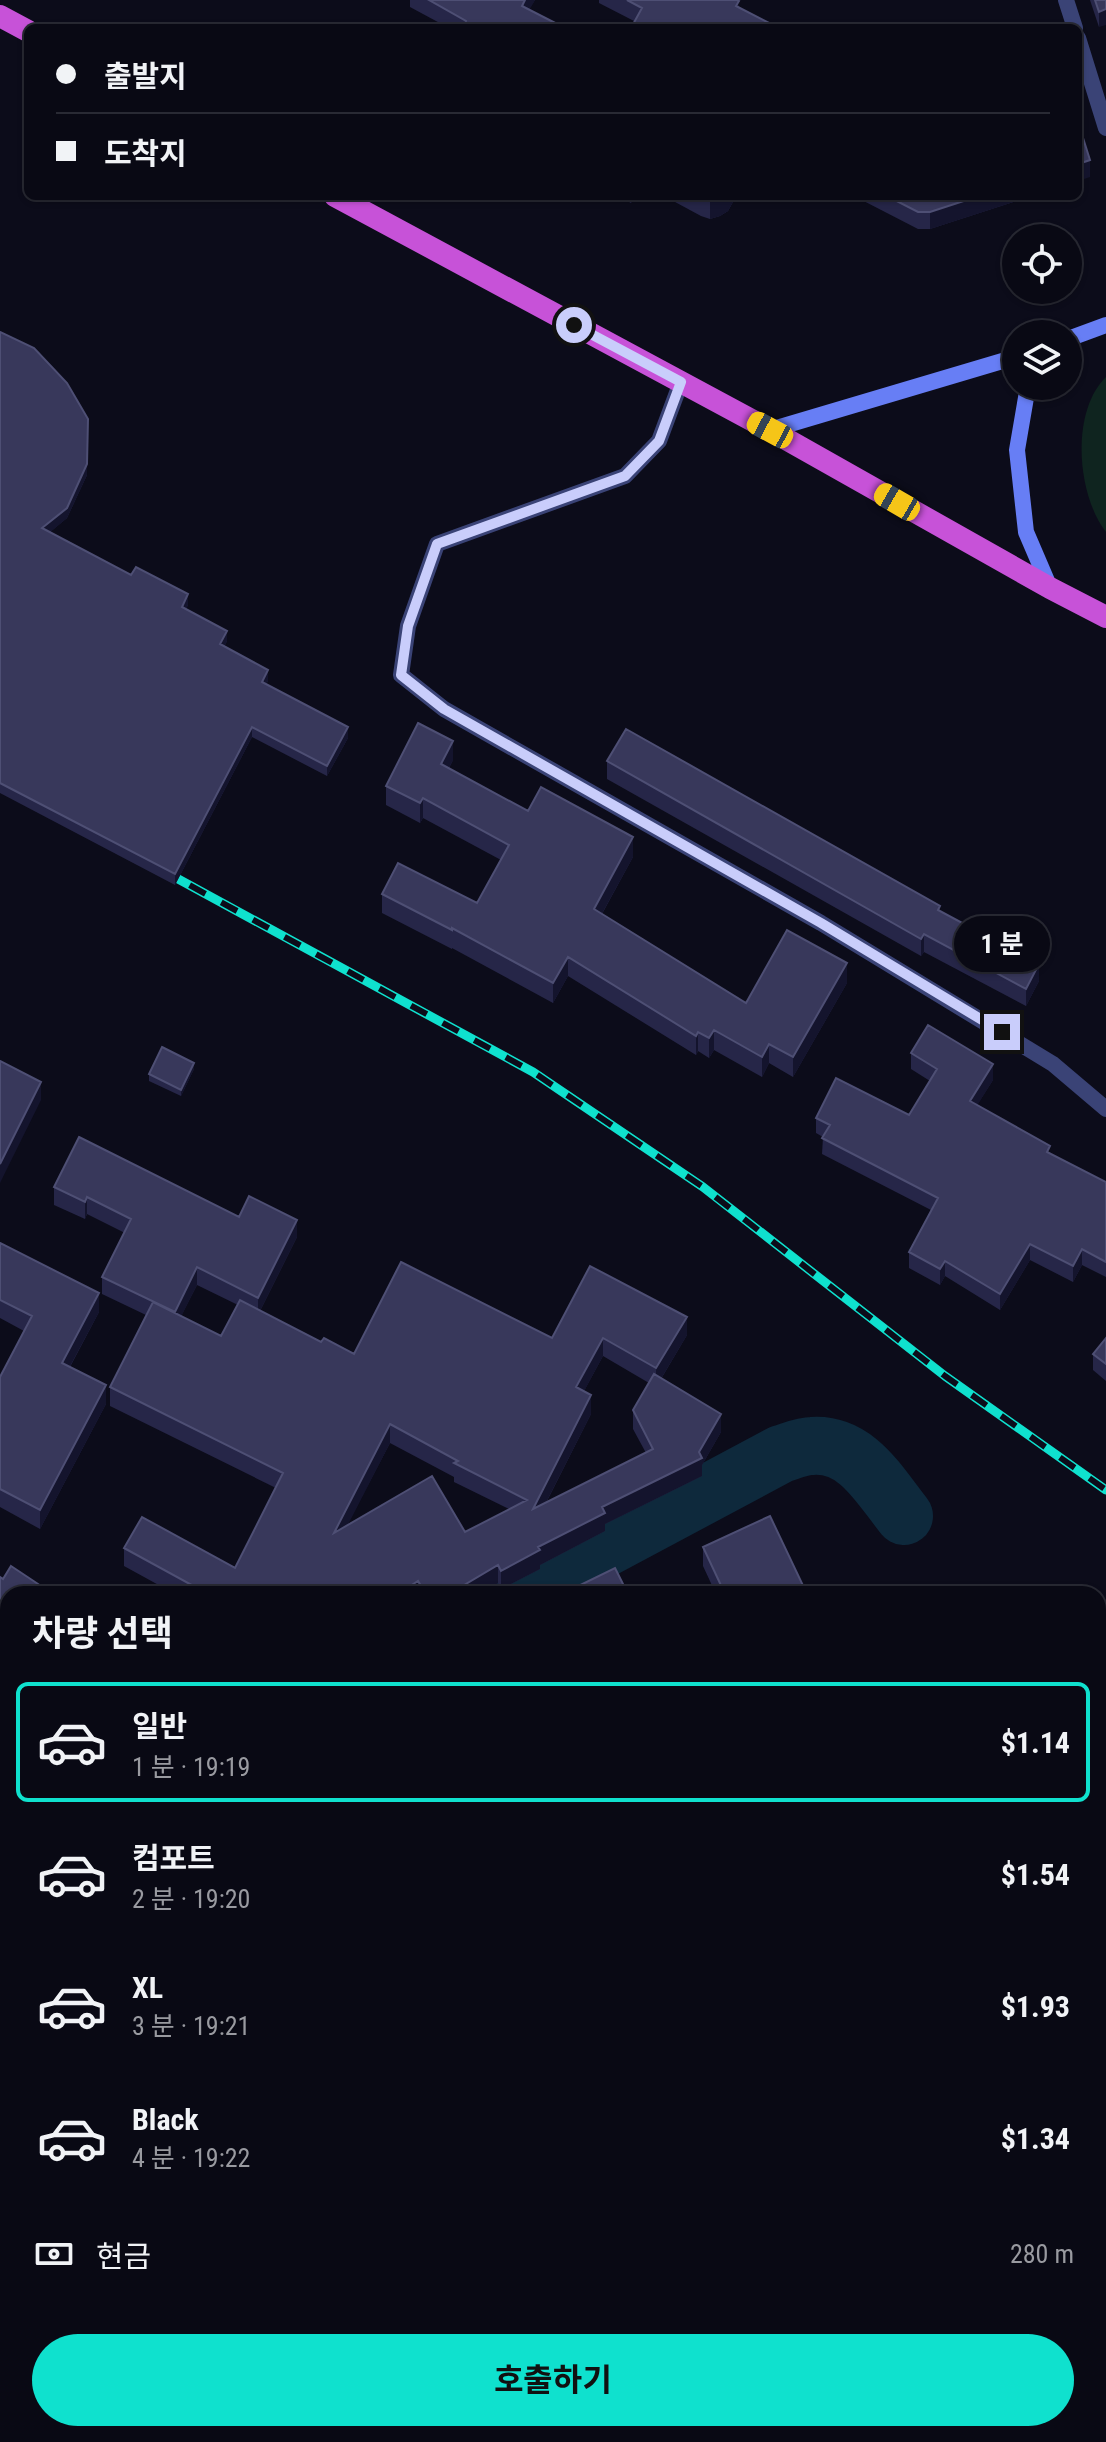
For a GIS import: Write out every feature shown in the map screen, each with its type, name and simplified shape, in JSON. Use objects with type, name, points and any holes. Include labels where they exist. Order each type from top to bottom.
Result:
[{"type":"highway","points":[[0,16],[24,29]]},
{"type":"highway","points":[[342,200],[770,430],[1106,617]]},
{"type":"main road","points":[[1082,334],[1106,325]]},
{"type":"main road","points":[[770,430],[1002,361]]},
{"type":"main road","points":[[1026,400],[1017,450],[1026,532],[1050,588]]},
{"type":"street","points":[[1066,0],[1074,24]]},
{"type":"street","points":[[1082,51],[1106,128]]},
{"type":"street","points":[[681,382],[659,441],[625,476],[437,544],[408,626],[401,675],[444,709],[821,923],[1053,1064],[1106,1109]]},
{"type":"green space","points":[[1106,377],[1106,532],[1089,497],[1082,454],[1087,411],[1094,392]]},
{"type":"building","points":[[429,0],[525,0],[522,6],[557,24],[465,24],[466,21]]},
{"type":"building","points":[[627,0],[737,0],[736,6],[771,24],[633,24],[642,8]]},
{"type":"building","points":[[1095,0],[1106,0],[1106,9],[1099,12]]},
{"type":"building","points":[[1082,135],[1090,160],[1082,163]]},
{"type":"building","points":[[895,200],[967,200],[930,212],[918,212]]},
{"type":"building","points":[[0,332],[34,348],[67,383],[88,419],[87,464],[67,508],[42,528],[131,575],[136,567],[188,594],[182,607],[227,631],[220,644],[268,670],[262,682],[348,727],[327,766],[252,727],[175,874],[0,783]]},
{"type":"building","points":[[418,723],[453,741],[441,764],[528,811],[541,787],[633,837],[594,909],[746,1003],[787,930],[847,963],[793,1057],[769,1044],[762,1057],[714,1030],[709,1038],[698,1032],[696,1036],[568,957],[553,983],[382,894],[398,863],[477,903],[509,845],[423,798],[420,803],[386,786]]},
{"type":"building","points":[[626,729],[940,906],[938,910],[1039,964],[1026,989],[924,934],[921,939],[607,761]]},
{"type":"building","points":[[928,1025],[993,1064],[970,1101],[1050,1146],[1047,1152],[1106,1182],[1106,1262],[1082,1249],[1073,1266],[1030,1244],[1000,1294],[945,1261],[940,1269],[909,1252],[938,1198],[822,1138],[830,1125],[816,1118],[836,1078],[909,1115],[937,1069],[911,1053]]},
{"type":"building","points":[[162,1047],[194,1063],[181,1090],[149,1074]]},
{"type":"building","points":[[0,1061],[41,1082],[0,1164]]},
{"type":"building","points":[[79,1137],[239,1217],[249,1196],[297,1220],[258,1298],[197,1267],[175,1312],[102,1277],[131,1219],[87,1197],[85,1202],[54,1187]]},
{"type":"building","points":[[0,1243],[99,1293],[62,1363],[106,1385],[40,1510],[0,1489],[0,1377],[32,1316],[0,1300]]},
{"type":"building","points":[[401,1262],[552,1338],[590,1266],[687,1317],[656,1368],[603,1338],[576,1387],[591,1395],[533,1509],[653,1449],[633,1410],[654,1374],[721,1414],[699,1452],[702,1458],[602,1507],[605,1513],[538,1547],[540,1550],[501,1571],[498,1565],[463,1586],[421,1586],[418,1581],[410,1586],[193,1586],[124,1548],[142,1517],[235,1568],[283,1473],[110,1387],[153,1302],[221,1336],[240,1300],[321,1342],[324,1338],[354,1354]],"holes":[[[390,1424],[458,1461],[454,1463],[527,1500],[465,1532],[432,1476],[334,1533]]]},
{"type":"building","points":[[1106,1338],[1106,1364],[1093,1354]]},
{"type":"building","points":[[770,1516],[803,1586],[721,1586],[703,1547]]},
{"type":"building","points":[[11,1566],[41,1586],[0,1586],[0,1577],[3,1579]]},
{"type":"building","points":[[615,1568],[624,1586],[578,1586]]},
{"type":"waterway","points":[[534,1586],[781,1454],[804,1447],[828,1447],[854,1459],[876,1479],[904,1516]]},
{"type":"railway","points":[[158,868],[533,1072],[703,1187],[945,1376],[1106,1490]]},
{"type":"route","points":[[574,325],[681,382],[659,441],[625,476],[437,544],[408,626],[401,675],[444,709],[821,923],[1002,1032]]}]
